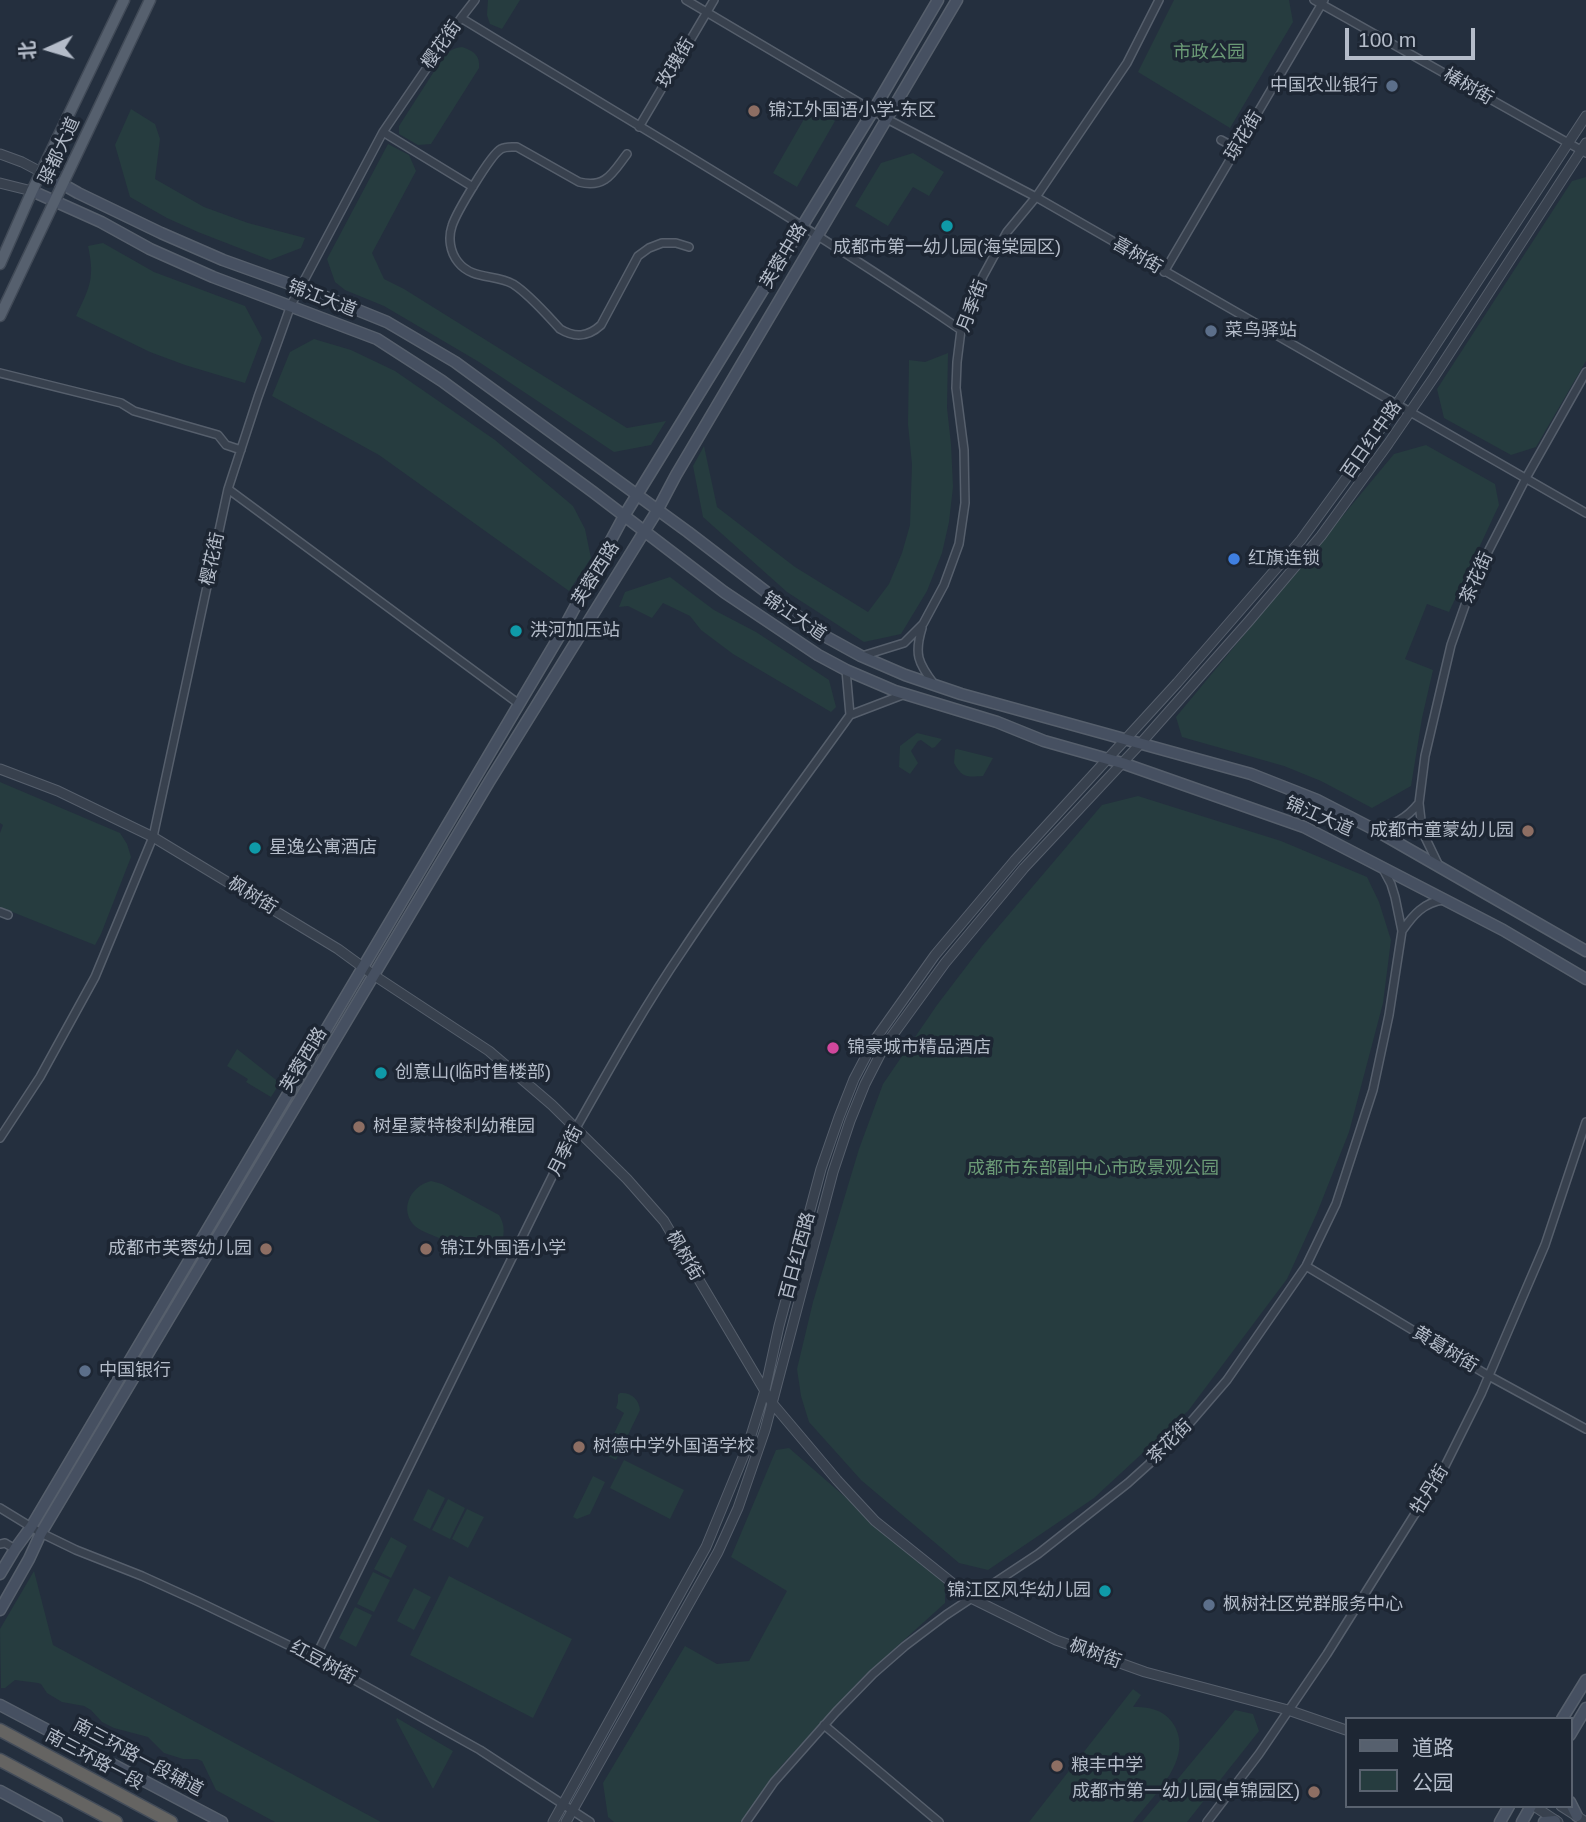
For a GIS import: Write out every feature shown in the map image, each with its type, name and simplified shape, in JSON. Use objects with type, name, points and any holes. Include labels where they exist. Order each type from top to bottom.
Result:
[{"type":"highway","name":"南三环路一段","points":[[0,1730],[171,1822]]},
{"type":"highway","points":[[0,1760],[116,1822]]},
{"type":"main road","name":"驿都大道","points":[[0,264],[124,0]]},
{"type":"main road","name":"驿都大道","points":[[0,316],[150,0]]},
{"type":"main road","name":"芙蓉中路","points":[[624,516],[873,111],[938,0]]},
{"type":"main road","name":"芙蓉中路","points":[[643,531],[957,0]]},
{"type":"main road","name":"锦江大道","points":[[41,172],[173,239],[387,322],[455,362],[821,634],[861,656],[934,685],[1251,774],[1317,800],[1439,866],[1586,951]]},
{"type":"main road","name":"锦江大道","points":[[32,191],[101,222],[150,250],[213,277],[377,339],[442,381],[736,599],[818,655],[846,670],[905,694],[997,722],[1044,741],[1122,763],[1304,827],[1503,930],[1586,979]]},
{"type":"main road","name":"芙蓉西路","points":[[0,1610],[29,1559],[36,1530],[363,967],[560,635],[624,516]]},
{"type":"main road","name":"芙蓉西路","points":[[0,1574],[15,1549],[36,1530],[643,531]]},
{"type":"main road","points":[[1563,1717],[1586,1680]]},
{"type":"main road","name":"南三环路一段辅道","points":[[0,1705],[222,1822]]},
{"type":"main road","points":[[1572,1732],[1586,1708]]},
{"type":"main road","points":[[0,1791],[57,1822]]},
{"type":"street","name":"樱花街","points":[[0,1138],[40,1077],[94,980],[153,837],[228,489],[291,305],[383,132],[475,0]]},
{"type":"street","name":"喜树街","points":[[687,0],[887,119],[1036,197],[1586,513]]},
{"type":"street","name":"玫瑰街","points":[[639,127],[714,0]]},
{"type":"street","name":"月季街","points":[[861,656],[904,643],[923,624],[944,584],[959,544],[965,503],[964,450],[956,388],[961,330],[984,276],[1007,232],[1036,197],[1127,63],[1159,0]]},
{"type":"street","name":"椿树街","points":[[1320,1],[1568,144],[1584,149]]},
{"type":"street","name":"琼花街","points":[[1164,272],[1320,1]]},
{"type":"street","points":[[461,18],[817,236],[961,330]]},
{"type":"street","name":"百日红中路","points":[[1124,739],[1177,683],[1301,540],[1366,451],[1586,116]]},
{"type":"street","points":[[383,132],[474,187]]},
{"type":"street","points":[[1221,140],[1236,148]]},
{"type":"street","points":[[627,154],[611,175],[596,184],[588,184],[579,182],[517,147],[499,150],[451,227],[452,252],[468,271],[512,283],[560,329],[577,336],[586,335],[601,325],[638,256],[662,243],[689,247]]},
{"type":"street","name":"百日红中路","points":[[1141,743],[1321,536],[1410,412],[1584,149]]},
{"type":"street","points":[[0,154],[41,172]]},
{"type":"street","points":[[0,183],[32,191]]},
{"type":"street","name":"茶花街","points":[[1439,866],[1425,837],[1419,803],[1425,755],[1451,645],[1475,577],[1586,372]]},
{"type":"street","points":[[0,373],[121,403],[134,411],[218,435],[226,445],[240,450]]},
{"type":"street","points":[[228,489],[519,704]]},
{"type":"street","points":[[923,624],[917,644],[918,657],[923,670],[934,685]]},
{"type":"street","points":[[846,670],[850,715],[905,694]]},
{"type":"street","name":"月季街","points":[[316,1658],[576,1128],[623,1045],[734,874],[850,715]]},
{"type":"street","name":"百日红西路","points":[[553,1822],[706,1547],[748,1445],[765,1390],[779,1326],[821,1169],[849,1092],[874,1041],[935,955],[1015,860],[1124,739]]},
{"type":"street","name":"百日红西路","points":[[566,1822],[718,1552],[738,1508],[759,1449],[833,1172],[860,1097],[884,1048],[945,963],[1016,877],[1141,743]]},
{"type":"street","name":"枫树街","points":[[0,769],[58,791],[153,837],[338,949],[489,1051],[552,1104],[627,1178],[664,1221],[772,1403],[789,1425],[875,1521],[971,1598],[1056,1640],[1145,1672],[1288,1710],[1344,1729]]},
{"type":"street","points":[[1369,827],[1386,826],[1400,821],[1411,814],[1419,803]]},
{"type":"street","name":"茶花街","points":[[746,1822],[774,1782],[873,1674],[905,1646],[971,1598],[1038,1554],[1159,1455],[1227,1380],[1307,1266],[1336,1204],[1373,1090],[1389,1015],[1402,931],[1391,884],[1385,870],[1374,862]]},
{"type":"street","points":[[1402,931],[1411,917],[1422,908],[1434,901],[1449,901]]},
{"type":"street","name":"牡丹街","points":[[1207,1822],[1259,1754],[1326,1654],[1445,1466],[1489,1376],[1545,1245],[1586,1122]]},
{"type":"street","name":"黄葛树街","points":[[1307,1266],[1489,1376],[1586,1429]]},
{"type":"street","points":[[0,1508],[36,1530]]},
{"type":"street","name":"红豆树街","points":[[36,1530],[76,1550],[188,1596],[316,1658],[480,1750],[590,1822]]},
{"type":"street","points":[[0,1544],[5,1543],[15,1549]]},
{"type":"street","points":[[824,1725],[939,1822]]},
{"type":"street","points":[[1535,1808],[1552,1822]]},
{"type":"street","points":[[1564,1808],[1582,1819]]},
{"type":"green space","points":[[488,0],[520,0],[502,29],[490,24],[487,15]]},
{"type":"green space","name":"市政公园","points":[[1174,0],[1289,0],[1293,22],[1230,128],[1138,72]]},
{"type":"green space","points":[[462,47],[475,54],[479,68],[431,144],[418,145],[399,134],[399,126],[442,59],[451,50]]},
{"type":"green space","points":[[811,107],[835,121],[797,187],[773,173]]},
{"type":"green space","points":[[131,109],[155,124],[160,139],[155,179],[204,207],[248,223],[305,238],[301,248],[270,260],[198,232],[130,197],[115,145]]},
{"type":"green space","points":[[388,144],[409,155],[416,171],[372,253],[384,279],[627,428],[666,421],[651,445],[614,452],[479,362],[384,306],[345,290],[335,282],[327,259]]},
{"type":"green space","points":[[913,153],[944,172],[929,196],[913,187],[888,226],[855,206],[881,163]]},
{"type":"green space","points":[[1586,177],[1586,361],[1536,447],[1511,455],[1444,418],[1437,389],[1572,181]]},
{"type":"green space","points":[[103,243],[154,272],[245,306],[262,338],[245,383],[150,352],[76,316],[90,282],[88,246]]},
{"type":"green space","points":[[314,339],[351,350],[395,371],[495,440],[573,506],[585,529],[591,558],[569,591],[379,455],[272,396],[290,352]]},
{"type":"green space","points":[[948,353],[947,408],[953,487],[942,553],[927,591],[901,634],[864,642],[787,592],[703,517],[693,466],[704,446],[717,507],[795,567],[868,612],[889,584],[910,525],[912,464],[908,424],[909,360],[925,362]]},
{"type":"green space","points":[[1426,445],[1495,484],[1499,505],[1449,612],[1427,604],[1405,659],[1433,670],[1411,786],[1372,808],[1321,781],[1284,766],[1182,737],[1176,717],[1394,454]]},
{"type":"green space","points":[[670,577],[714,610],[756,632],[829,680],[836,707],[831,712],[733,654],[701,630],[690,616],[663,603],[652,618],[628,606],[619,607],[625,592]]},
{"type":"green space","points":[[917,733],[942,739],[932,748],[921,740],[918,741],[911,751],[918,763],[910,774],[899,767],[900,746]]},
{"type":"green space","points":[[957,749],[993,758],[983,776],[969,776],[960,772],[954,763]]},
{"type":"green space","points":[[0,782],[120,833],[127,844],[131,857],[95,945],[0,907],[0,833],[3,825],[0,823]]},
{"type":"green space","name":"成都市东部副中心市政景观公园","points":[[1138,796],[1281,841],[1367,877],[1379,902],[1391,940],[1383,1003],[1349,1132],[1287,1279],[1188,1411],[1094,1498],[988,1570],[959,1563],[861,1480],[809,1422],[797,1369],[813,1302],[859,1149],[883,1084],[937,1005],[982,946],[1102,805]]},
{"type":"green space","points":[[237,1049],[280,1083],[271,1097],[246,1082],[248,1079],[227,1066]]},
{"type":"green space","points":[[431,1181],[442,1184],[499,1215],[503,1234],[497,1250],[490,1254],[474,1254],[416,1227],[408,1214],[409,1200],[417,1188]]},
{"type":"green space","points":[[620,1393],[634,1397],[640,1410],[616,1460],[604,1454],[624,1413],[616,1408]]},
{"type":"green space","points":[[789,1448],[945,1584],[945,1603],[863,1677],[782,1765],[742,1822],[614,1822],[608,1817],[603,1783],[685,1646],[717,1664],[749,1661],[787,1591],[731,1557],[776,1450]]},
{"type":"green space","points":[[624,1460],[684,1490],[670,1519],[610,1488]]},
{"type":"green space","points":[[593,1476],[605,1482],[590,1514],[577,1519],[573,1517]]},
{"type":"green space","points":[[428,1489],[445,1498],[430,1529],[413,1520]]},
{"type":"green space","points":[[448,1499],[465,1508],[450,1539],[432,1530]]},
{"type":"green space","points":[[467,1509],[484,1517],[468,1548],[452,1539]]},
{"type":"green space","points":[[391,1537],[407,1546],[391,1578],[374,1569]]},
{"type":"green space","points":[[34,1571],[53,1645],[381,1822],[275,1822],[216,1790],[202,1761],[164,1753],[148,1737],[114,1728],[102,1722],[84,1706],[62,1702],[47,1693],[41,1684],[15,1680],[1,1688],[0,1629]]},
{"type":"green space","points":[[373,1572],[390,1580],[374,1612],[357,1604]]},
{"type":"green space","points":[[449,1576],[572,1639],[533,1718],[410,1655]]},
{"type":"green space","points":[[414,1588],[431,1597],[414,1630],[397,1621]]},
{"type":"green space","points":[[355,1607],[372,1615],[356,1647],[339,1638]]},
{"type":"green space","points":[[1133,1689],[1141,1695],[1133,1707],[1150,1708],[1164,1714],[1172,1722],[1178,1735],[1176,1762],[1161,1788],[1133,1822],[1029,1822]]},
{"type":"green space","points":[[1235,1710],[1253,1714],[1259,1731],[1187,1822],[1142,1822]]},
{"type":"green space","points":[[397,1718],[453,1751],[433,1789],[396,1720]]},
{"type":"place","name":"中国农业银行","points":[[1392,86]]},
{"type":"place","name":"锦江外国语小学-东区","points":[[754,111]]},
{"type":"place","name":"成都市第一幼儿园(海棠园区)","points":[[947,226]]},
{"type":"place","name":"菜鸟驿站","points":[[1211,331]]},
{"type":"place","name":"红旗连锁","points":[[1234,559]]},
{"type":"place","name":"洪河加压站","points":[[516,631]]},
{"type":"place","name":"成都市童蒙幼儿园","points":[[1528,831]]},
{"type":"place","name":"星逸公寓酒店","points":[[255,848]]},
{"type":"place","name":"锦豪城市精品酒店","points":[[833,1048]]},
{"type":"place","name":"创意山(临时售楼部)","points":[[381,1073]]},
{"type":"place","name":"树星蒙特梭利幼稚园","points":[[359,1127]]},
{"type":"place","name":"成都市芙蓉幼儿园","points":[[266,1249]]},
{"type":"place","name":"锦江外国语小学","points":[[426,1249]]},
{"type":"place","name":"中国银行","points":[[85,1371]]},
{"type":"place","name":"树德中学外国语学校","points":[[579,1447]]},
{"type":"place","name":"锦江区风华幼儿园","points":[[1105,1591]]},
{"type":"place","name":"枫树社区党群服务中心","points":[[1209,1605]]},
{"type":"place","name":"粮丰中学","points":[[1057,1766]]},
{"type":"place","name":"成都市第一幼儿园(卓锦园区)","points":[[1314,1792]]}]
